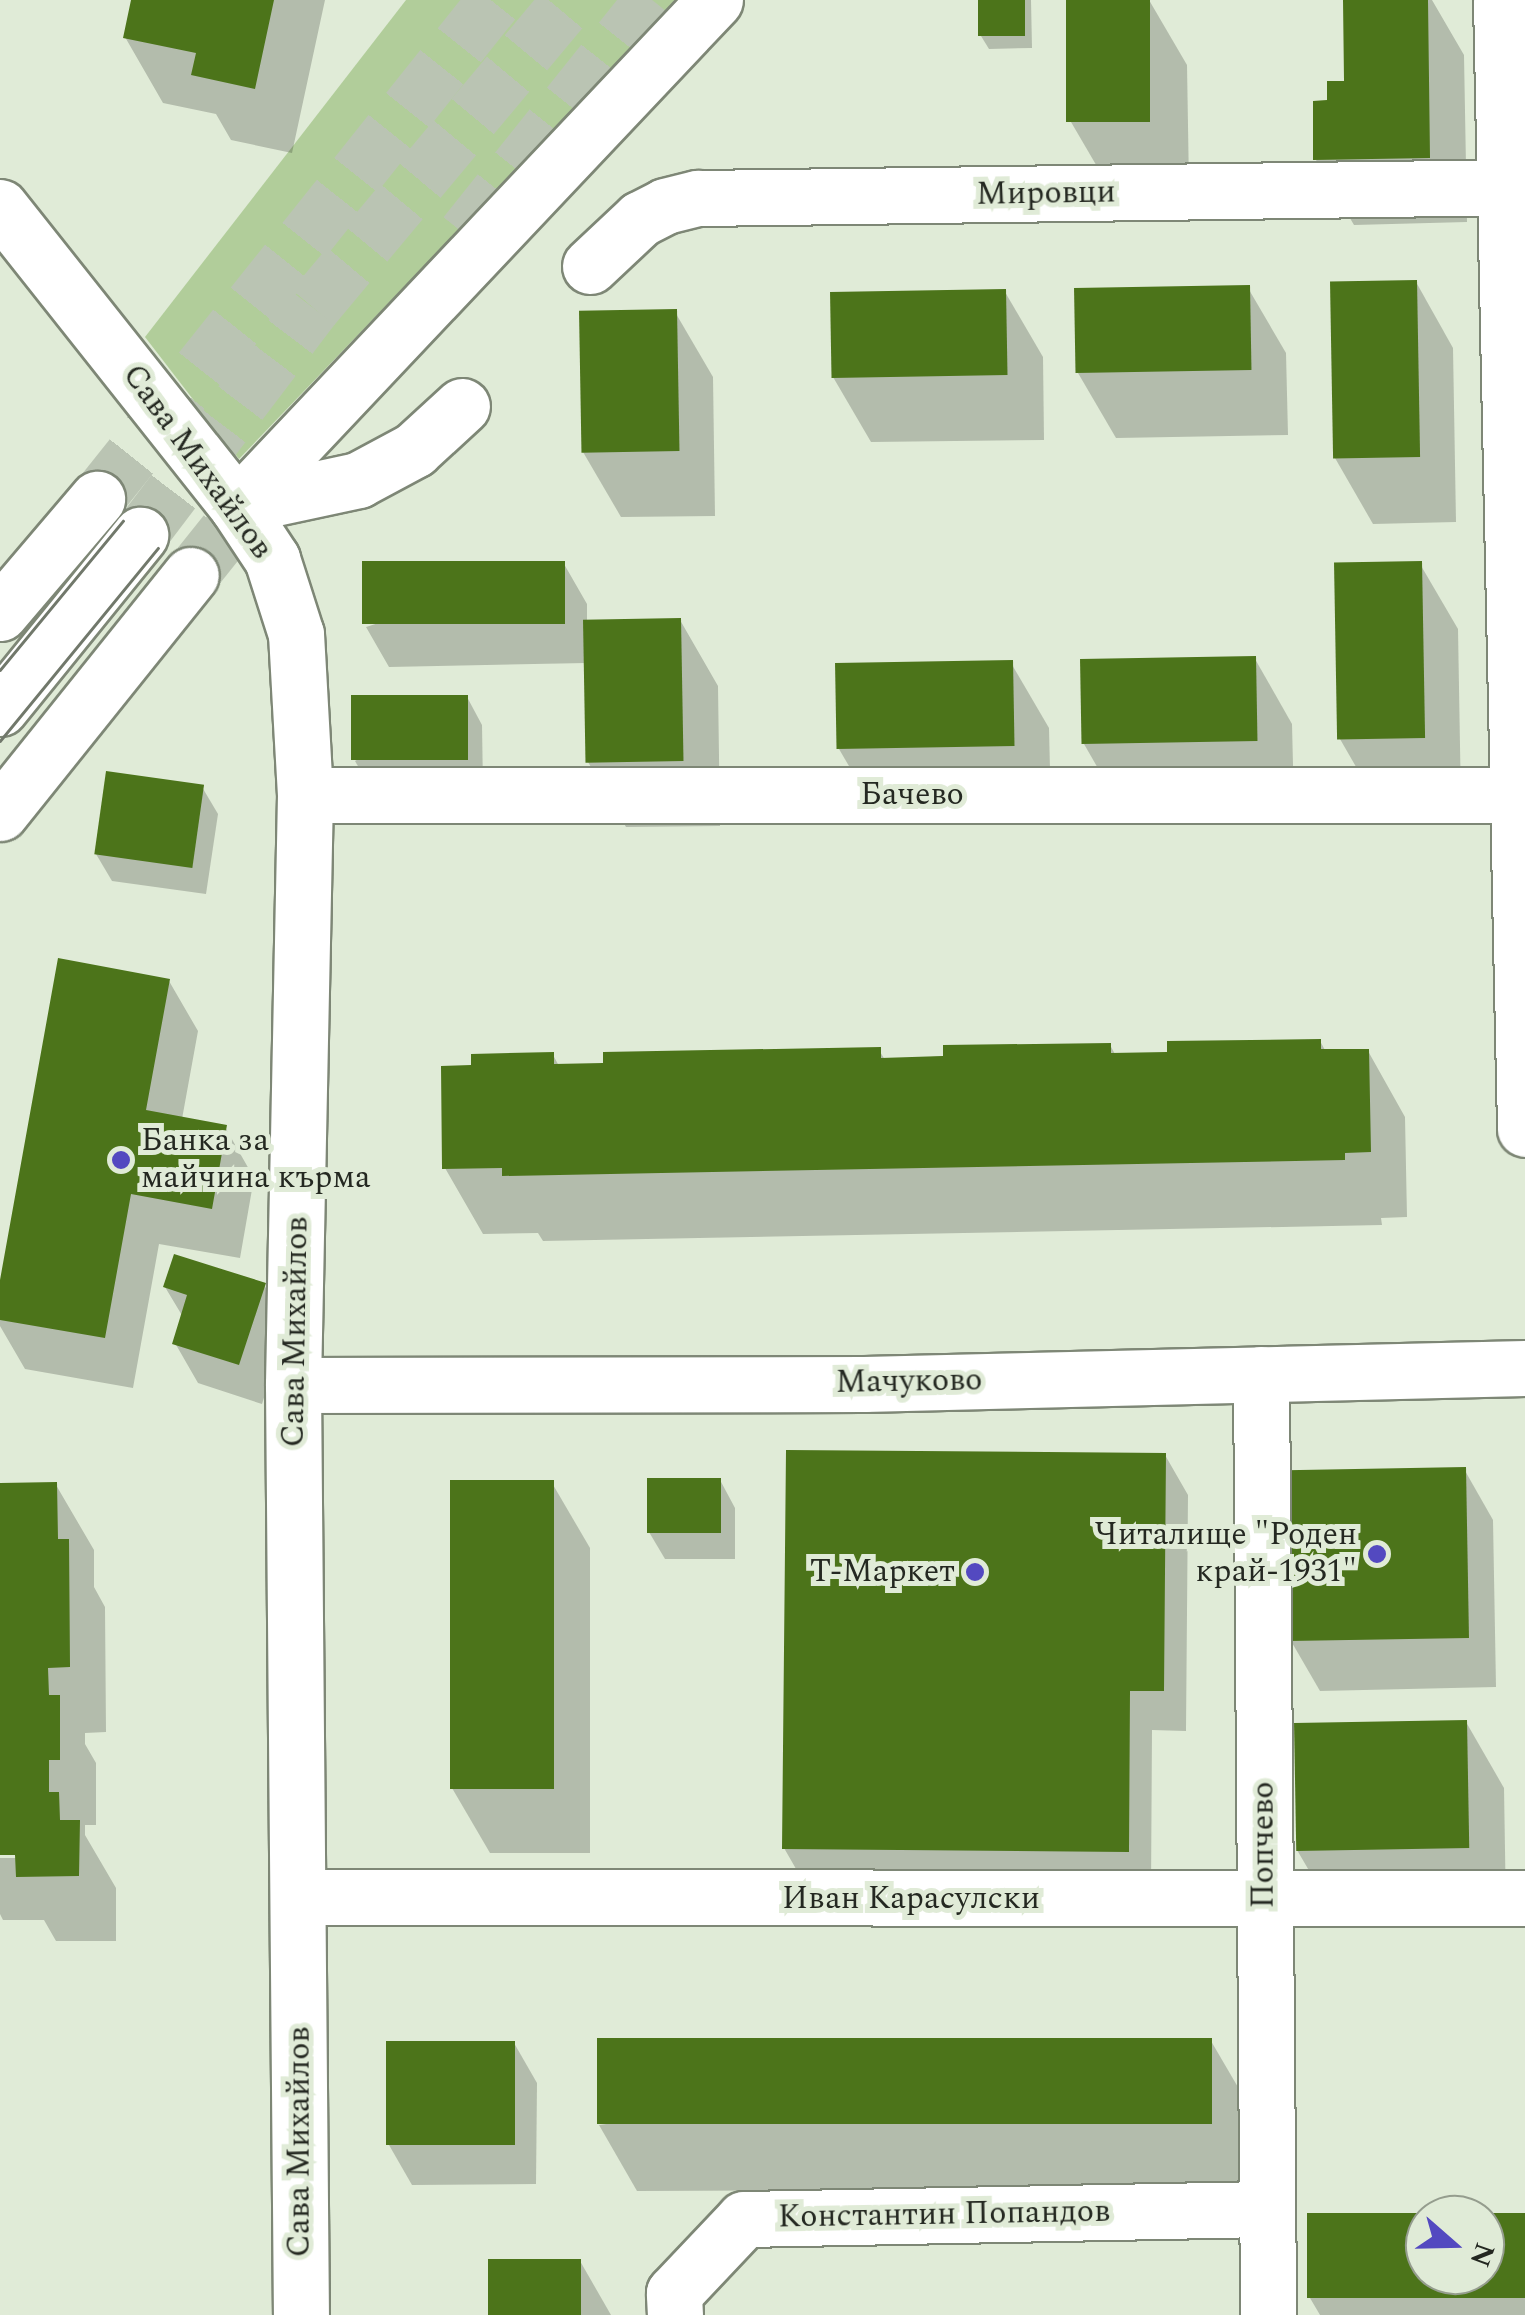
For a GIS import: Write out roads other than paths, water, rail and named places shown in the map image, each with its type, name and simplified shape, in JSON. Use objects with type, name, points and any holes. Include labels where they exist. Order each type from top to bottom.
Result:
[{"type":"street","points":[[238,506],[714,0]]},
{"type":"street","points":[[1500,0],[1516,188],[1525,1128]]},
{"type":"street","name":"Мировци","points":[[590,266],[640,219],[665,206],[698,198],[1516,188]]},
{"type":"street","name":"Сава Михайлов","points":[[0,207],[238,506],[272,558],[296,634],[306,795],[294,1385],[301,2315]]},
{"type":"street","points":[[238,506],[358,480],[414,450],[462,406]]},
{"type":"street","points":[[0,614],[97,499]]},
{"type":"street","points":[[0,708],[140,534]]},
{"type":"street","points":[[0,813],[191,575]]},
{"type":"street","name":"Бачево","points":[[306,795],[1519,795]]},
{"type":"street","name":"Мачуково","points":[[294,1385],[864,1384],[1525,1368]]},
{"type":"street","name":"Попчево","points":[[1261,1374],[1268,2315]]},
{"type":"street","name":"Иван Карасулски","points":[[298,1897],[1264,1901],[1525,1898]]},
{"type":"street","name":"Константин Попандов","points":[[674,2315],[674,2292],[744,2219],[1267,2210]]},
{"type":"tunnel","points":[[97,499],[495,0]]},
{"type":"tunnel","points":[[140,535],[313,307],[570,0]]},
{"type":"tunnel","points":[[465,234],[652,0]]},
{"type":"tunnel","points":[[191,575],[270,476]]},
{"type":"tram line","points":[[0,670],[123,521]]},
{"type":"tram line","points":[[0,741],[158,548]]},
{"type":"place","name":"Банка за майчина кърма","points":[[121,1160]]},
{"type":"place","name":"Читалище \"Роден край-1931\"","points":[[1377,1554]]},
{"type":"place","name":"Т-Маркет","points":[[975,1572]]}]
